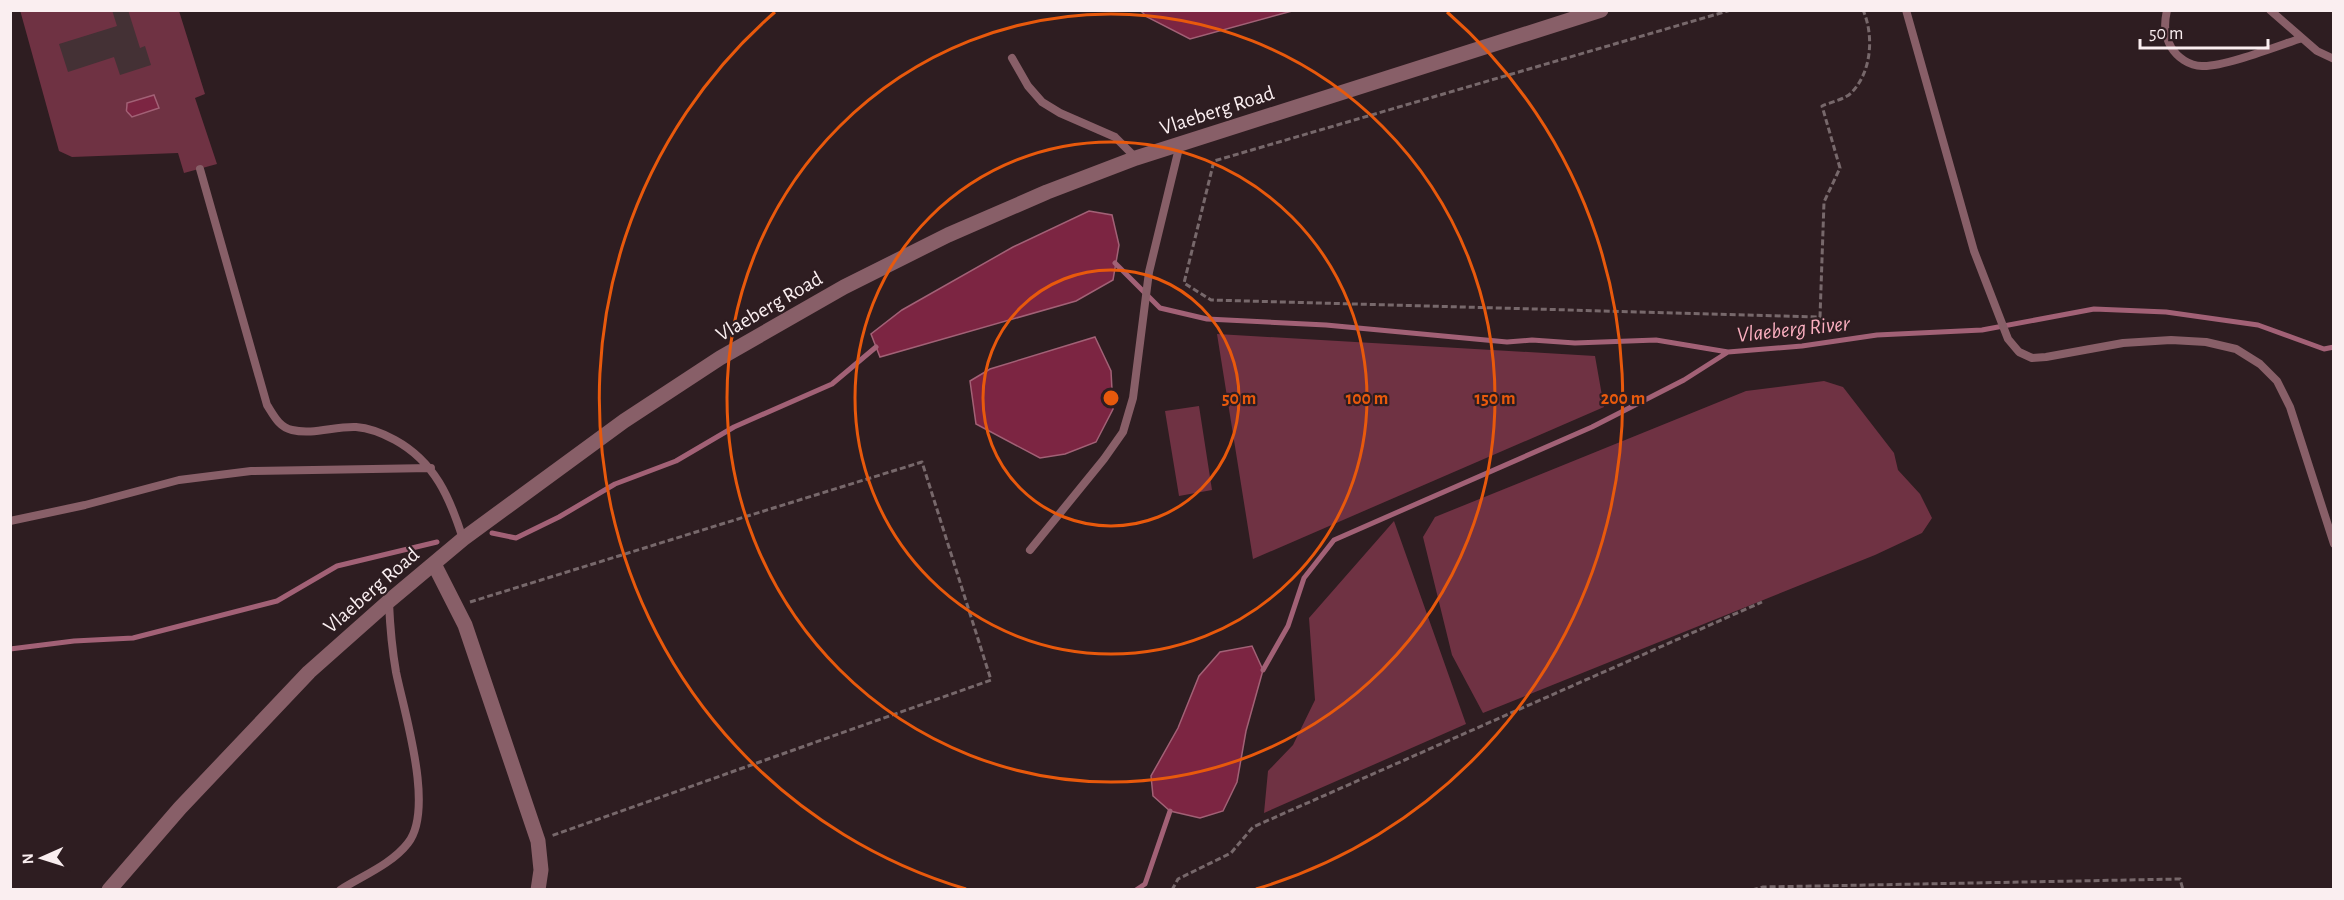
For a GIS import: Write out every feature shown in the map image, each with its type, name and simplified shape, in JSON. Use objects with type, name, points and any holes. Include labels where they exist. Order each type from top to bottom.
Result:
[{"type":"street","name":"Vlaeberg Road","points":[[109,890],[180,808],[309,672],[389,601],[464,539],[624,421],[720,358],[844,287],[948,235],[1047,192],[1136,158],[1601,10]]},
{"type":"street","points":[[434,564],[465,625],[538,841],[541,870],[538,890]]},
{"type":"lane","points":[[1906,10],[1974,251],[2008,339],[2019,352],[2032,358],[2122,343],[2171,340],[2206,342],[2236,350],[2260,364],[2277,381],[2290,407],[2334,544]]},
{"type":"lane","points":[[2167,10],[2164,24],[2167,38],[2175,53],[2189,64],[2202,66],[2221,63],[2302,38]]},
{"type":"lane","points":[[2270,10],[2317,51],[2334,59]]},
{"type":"lane","points":[[1012,58],[1028,86],[1042,102],[1060,113],[1115,137],[1136,158]]},
{"type":"lane","points":[[1030,550],[1123,432],[1133,398],[1149,272],[1180,144]]},
{"type":"lane","points":[[200,169],[267,405],[277,421],[290,430],[360,427],[385,435],[409,448],[431,468],[454,509],[464,539]]},
{"type":"lane","points":[[10,521],[85,505],[179,480],[251,471],[431,468]]},
{"type":"lane","points":[[340,890],[396,855],[409,842],[418,821],[420,797],[390,633],[389,601]]},
{"type":"path","points":[[1731,10],[1214,161],[1184,283],[1211,300],[1820,316],[1824,202],[1840,168],[1822,106],[1852,93],[1869,61],[1869,23],[1863,10]]},
{"type":"path","points":[[456,606],[922,462],[991,680],[538,841]]},
{"type":"path","points":[[1172,890],[1178,879],[1232,853],[1253,827],[1762,602]]},
{"type":"path","points":[[1752,890],[1775,887],[2180,879],[2183,890]]},
{"type":"shaded area","points":[[20,10],[179,11],[205,94],[195,98],[217,164],[184,173],[178,153],[72,157],[59,151]]},
{"type":"shaded area","points":[[1141,11],[1292,11],[1190,39],[1147,17]]},
{"type":"shaded area","points":[[154,95],[159,108],[132,117],[127,112],[127,103]]},
{"type":"shaded area","points":[[1089,211],[1112,215],[1119,245],[1113,280],[1076,301],[880,357],[871,334],[902,310],[1013,247]]},
{"type":"shaded area","points":[[1217,334],[1595,356],[1604,407],[1253,559]]},
{"type":"shaded area","points":[[1095,337],[1111,371],[1113,409],[1096,442],[1065,454],[1040,458],[976,424],[970,381],[990,369]]},
{"type":"shaded area","points":[[1824,381],[1843,387],[1894,453],[1898,470],[1920,494],[1932,518],[1922,533],[1875,555],[1483,713],[1452,655],[1423,537],[1435,517],[1746,391]]},
{"type":"shaded area","points":[[1199,406],[1212,490],[1179,496],[1165,411]]},
{"type":"shaded area","points":[[1394,521],[1466,724],[1264,813],[1268,771],[1293,745],[1315,700],[1309,618]]},
{"type":"shaded area","points":[[1252,646],[1263,670],[1246,731],[1237,782],[1223,811],[1200,818],[1170,811],[1153,796],[1151,776],[1178,728],[1199,676],[1220,652]]},
{"type":"building","points":[[112,10],[128,10],[140,48],[145,46],[151,65],[120,75],[114,57],[68,72],[59,44],[117,26]]},
{"type":"waterway","points":[[1115,263],[1160,308],[1207,319],[1326,325],[1507,342],[1532,340],[1575,343],[1656,340],[1728,352]]},
{"type":"waterway","name":"Vlaeberg River","points":[[1263,670],[1288,626],[1304,578],[1334,540],[1592,427],[1684,380],[1728,352],[1802,346],[1877,335],[1982,330],[2094,309],[2166,312],[2258,325],[2324,349],[2334,347]]},
{"type":"waterway","points":[[492,533],[516,538],[559,517],[615,484],[676,461],[734,427],[832,384],[876,347]]},
{"type":"waterway","points":[[10,649],[74,641],[133,638],[277,601],[337,566],[437,542]]},
{"type":"waterway","name":"Vlaeberg River","points":[[1136,890],[1145,884],[1170,811]]}]
